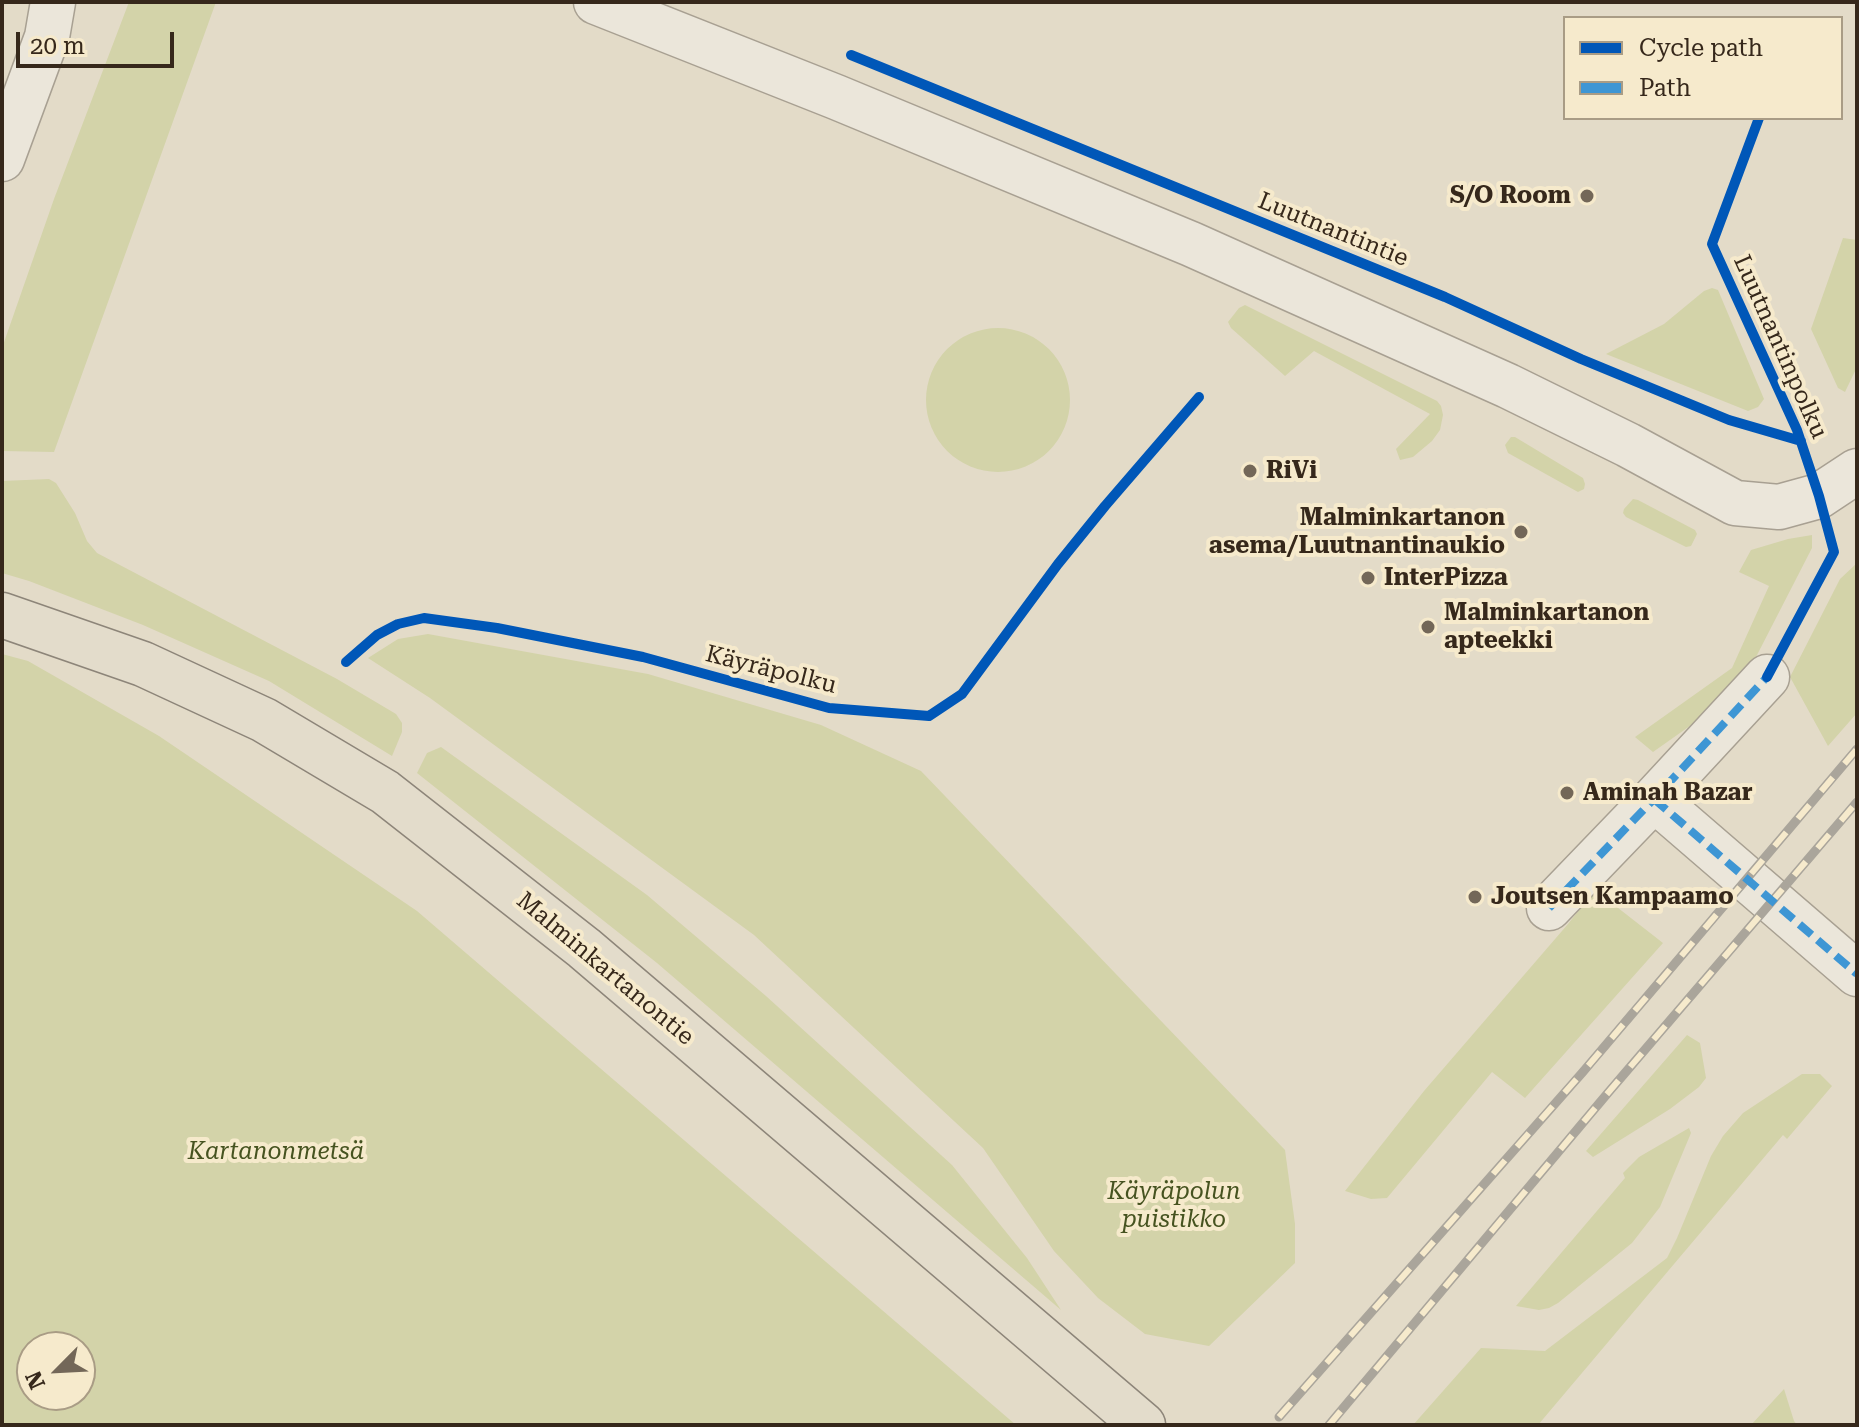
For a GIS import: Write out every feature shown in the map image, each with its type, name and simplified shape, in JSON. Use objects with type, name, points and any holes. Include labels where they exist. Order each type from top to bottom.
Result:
[{"type":"main road","name":"Malminkartanontie","points":[[2,615],[143,664],[264,720],[385,792],[584,948],[1143,1425]]},
{"type":"street","points":[[596,2],[836,97],[1191,244],[1508,386],[1628,445],[1735,503],[1779,507],[1819,496],[1857,471]]},
{"type":"street","points":[[2,159],[56,14]]},
{"type":"street","points":[[1549,908],[1767,677]]},
{"type":"street","points":[[1654,799],[1857,974]]},
{"type":"green space","points":[[129,2],[216,2],[54,452],[2,451],[2,348],[54,199]]},
{"type":"green space","points":[[1843,238],[1857,240],[1857,367],[1845,392],[1838,388],[1811,329]]},
{"type":"green space","points":[[1712,288],[1718,290],[1764,399],[1758,407],[1748,411],[1606,354],[1664,324]]},
{"type":"green space","points":[[1245,305],[1437,401],[1443,415],[1440,430],[1413,457],[1400,460],[1396,449],[1430,414],[1314,351],[1285,376],[1231,328],[1228,322]]},
{"type":"green space","points":[[998,328],[1026,333],[1049,349],[1065,372],[1070,400],[1065,428],[1049,451],[1026,467],[998,472],[970,467],[947,451],[931,428],[926,400],[931,372],[947,349],[970,333]]},
{"type":"green space","points":[[1511,437],[1583,478],[1584,489],[1578,492],[1508,453],[1505,445]]},
{"type":"green space","points":[[49,479],[56,483],[75,513],[87,541],[97,553],[337,679],[396,714],[402,723],[402,732],[392,756],[269,681],[143,625],[2,573],[2,481]]},
{"type":"green space","points":[[1633,499],[1695,530],[1697,534],[1691,546],[1686,547],[1626,517],[1624,509]]},
{"type":"green space","points":[[1812,535],[1812,548],[1738,692],[1653,752],[1635,737],[1732,668],[1769,586],[1739,572],[1751,550]]},
{"type":"green space","points":[[1857,563],[1857,713],[1828,746],[1790,677],[1840,579]]},
{"type":"green space","name":"Käyräpolun puistikko","points":[[428,634],[648,674],[821,725],[921,771],[1285,1150],[1295,1224],[1295,1263],[1209,1346],[1145,1334],[1098,1298],[1054,1251],[983,1148],[754,935],[430,698],[368,658],[398,639]]},
{"type":"green space","name":"Kartanonmetsä","points":[[2,654],[28,661],[159,736],[417,911],[1016,1425],[2,1425]]},
{"type":"green space","points":[[441,747],[647,895],[766,996],[952,1165],[1027,1258],[1061,1310],[657,963],[417,773],[427,753]]},
{"type":"green space","points":[[1595,890],[1663,943],[1525,1098],[1492,1072],[1387,1198],[1371,1199],[1345,1191],[1424,1091]]},
{"type":"green space","points":[[1687,1035],[1700,1043],[1706,1078],[1670,1109],[1593,1157],[1586,1151]]},
{"type":"green space","points":[[1802,1074],[1820,1074],[1832,1086],[1787,1139],[1783,1135],[1538,1425],[1413,1425],[1481,1348],[1545,1351],[1667,1258],[1711,1156],[1723,1136],[1743,1113]]},
{"type":"green space","points":[[1689,1128],[1691,1133],[1660,1207],[1632,1243],[1549,1308],[1539,1310],[1516,1306],[1625,1178],[1623,1173],[1639,1157]]},
{"type":"green space","points":[[1784,1389],[1797,1425],[1751,1425]]},
{"type":"railway","points":[[1279,1417],[1582,1073],[1857,749]]},
{"type":"railway","points":[[1329,1425],[1857,802]]},
{"type":"marked path","points":[[1549,908],[1767,677]]},
{"type":"marked path","points":[[1654,799],[1857,974]]},
{"type":"cycle path","name":"Luutnantintie","points":[[851,55],[1445,297],[1581,359],[1729,420],[1801,441]]},
{"type":"cycle path","name":"Luutnantinpolku","points":[[1758,120],[1712,244],[1797,430],[1834,552],[1767,677]]},
{"type":"cycle path","name":"Käyräpolku","points":[[346,662],[377,635],[398,624],[424,618],[497,628],[643,657],[829,708],[929,716],[962,694],[1058,564],[1199,397]]},
{"type":"place","name":"S/O Room","points":[[1587,196]]},
{"type":"place","name":"RiVi","points":[[1250,471]]},
{"type":"place","name":"Malminkartanon asema/Luutnantinaukio","points":[[1521,532]]},
{"type":"place","name":"InterPizza","points":[[1368,578]]},
{"type":"place","name":"Malminkartanon apteekki","points":[[1428,627]]},
{"type":"place","name":"Aminah Bazar","points":[[1567,793]]},
{"type":"place","name":"Joutsen Kampaamo","points":[[1475,897]]}]
